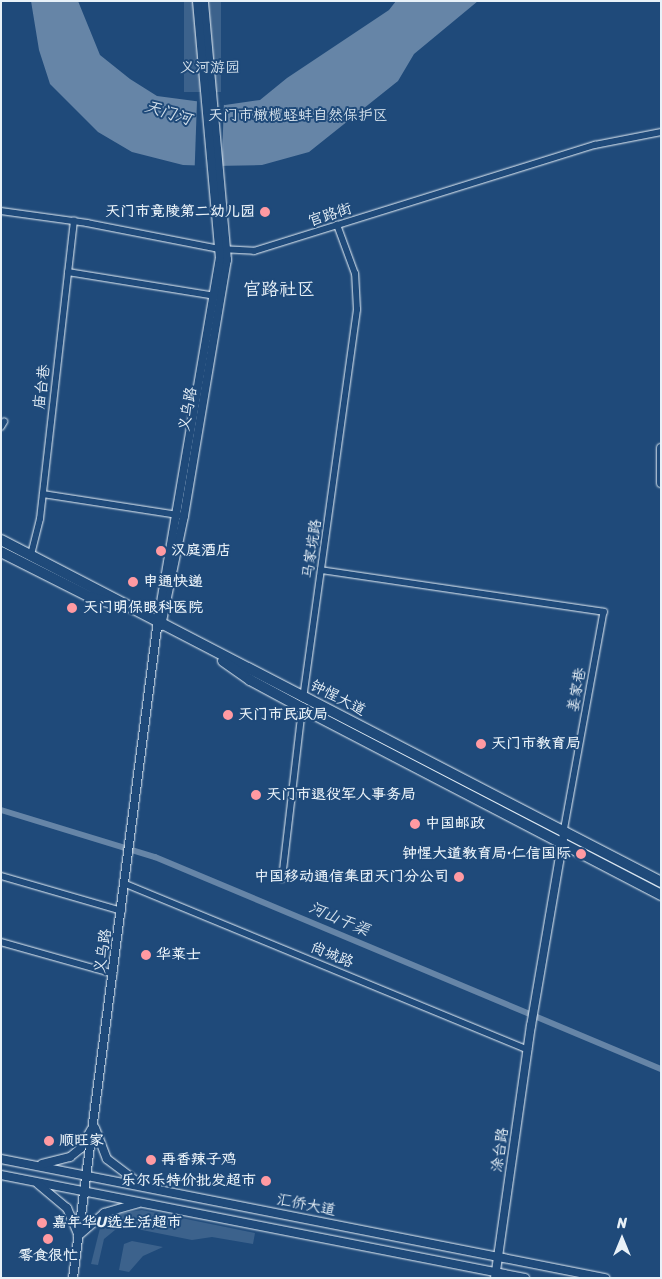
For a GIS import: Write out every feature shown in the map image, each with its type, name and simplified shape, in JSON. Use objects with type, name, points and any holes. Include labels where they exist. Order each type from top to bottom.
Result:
[{"type":"highway","points":[[1,535],[32,553]]},
{"type":"highway","name":"钟惺大道","points":[[1,540],[32,553],[113,601]]},
{"type":"highway","name":"钟惺大道","points":[[1,547],[161,623],[225,659],[391,746],[495,794],[661,889]]},
{"type":"highway","points":[[1,552],[90,597],[113,601]]},
{"type":"highway","name":"钟惺大道","points":[[391,746],[466,791],[564,835],[661,882]]},
{"type":"highway","points":[[564,835],[661,877]]},
{"type":"highway","points":[[564,835],[661,895]]},
{"type":"main road","points":[[197,1],[209,91]]},
{"type":"main road","points":[[204,1],[209,91]]},
{"type":"main road","name":"义乌路","points":[[73,1278],[161,623],[218,296],[224,250],[209,91]]},
{"type":"main road","points":[[661,448],[661,483]]},
{"type":"main road","name":"涂台路","points":[[496,1275],[531,1026],[564,835]]},
{"type":"main road","points":[[37,1166],[64,1160],[75,1153],[94,1124]]},
{"type":"main road","points":[[94,1124],[106,1159],[120,1172],[144,1187]]},
{"type":"main road","name":"汇侨大道","points":[[1,1159],[605,1278]]},
{"type":"main road","name":"汇侨大道","points":[[1,1175],[496,1275],[524,1278]]},
{"type":"main road","points":[[36,1182],[67,1208],[78,1236],[104,1213],[141,1202]]},
{"type":"street","name":"官路街","points":[[1,211],[74,221],[224,250],[265,249],[594,145],[661,132]]},
{"type":"street","name":"庙台巷","points":[[32,553],[43,494],[74,221]]},
{"type":"street","name":"马家垸路","points":[[282,879],[303,700],[357,304],[355,274],[337,225]]},
{"type":"street","points":[[68,272],[218,296]]},
{"type":"street","points":[[43,494],[181,515]]},
{"type":"street","name":"姜家巷","points":[[321,570],[604,612],[564,835]]},
{"type":"street","points":[[1,876],[122,911]]},
{"type":"street","name":"尚城路","points":[[126,884],[528,1050]]},
{"type":"street","points":[[1,942],[114,974]]},
{"type":"green space","name":"义河游园","points":[[184,1],[221,1],[221,92],[184,92]]},
{"type":"green space","points":[[142,1210],[255,1233],[253,1244],[212,1237],[192,1240],[127,1227],[115,1230],[104,1239],[98,1265],[91,1264],[100,1228],[117,1214]]},
{"type":"green space","points":[[132,1241],[163,1247],[143,1256],[129,1272],[119,1270],[124,1244]]},
{"type":"water","name":"天门市橄榄蛏蚌自然保护区","points":[[31,1],[78,1],[100,55],[130,79],[157,96],[225,105],[260,100],[287,78],[389,10],[396,1],[478,1],[414,54],[398,81],[309,152],[262,165],[214,166],[183,165],[132,152],[98,132],[50,84],[39,50]]},
{"type":"pier","points":[[197,101],[224,102],[222,169],[195,168]]},
{"type":"waterway","name":"河山干渠","points":[[1,810],[155,857],[661,1069]]},
{"type":"place","name":"天门市竟陵第二幼儿园","points":[[265,212]]},
{"type":"place","name":"汉庭酒店","points":[[161,551]]},
{"type":"place","name":"申通快递","points":[[133,582]]},
{"type":"place","name":"天门明保眼科医院","points":[[72,608]]},
{"type":"place","name":"天门市民政局","points":[[228,715]]},
{"type":"place","name":"天门市教育局","points":[[481,744]]},
{"type":"place","name":"天门市退役军人事务局","points":[[256,795]]},
{"type":"place","name":"中国邮政","points":[[415,824]]},
{"type":"place","name":"钟惺大道教育局·仁信国际","points":[[581,854]]},
{"type":"place","name":"中国移动通信集团天门分公司","points":[[459,877]]},
{"type":"place","name":"华莱士","points":[[146,955]]},
{"type":"place","name":"顺旺家","points":[[49,1141]]},
{"type":"place","name":"再香辣子鸡","points":[[151,1160]]},
{"type":"place","name":"乐尔乐特价批发超市","points":[[266,1181]]},
{"type":"place","name":"嘉年华U选生活超市","points":[[42,1223]]},
{"type":"place","name":"零食很忙","points":[[48,1239]]},
{"type":"district","name":"官路社区","points":[[279,289]]},
{"type":"water label","name":"天门河","points":[[168,113]]}]
